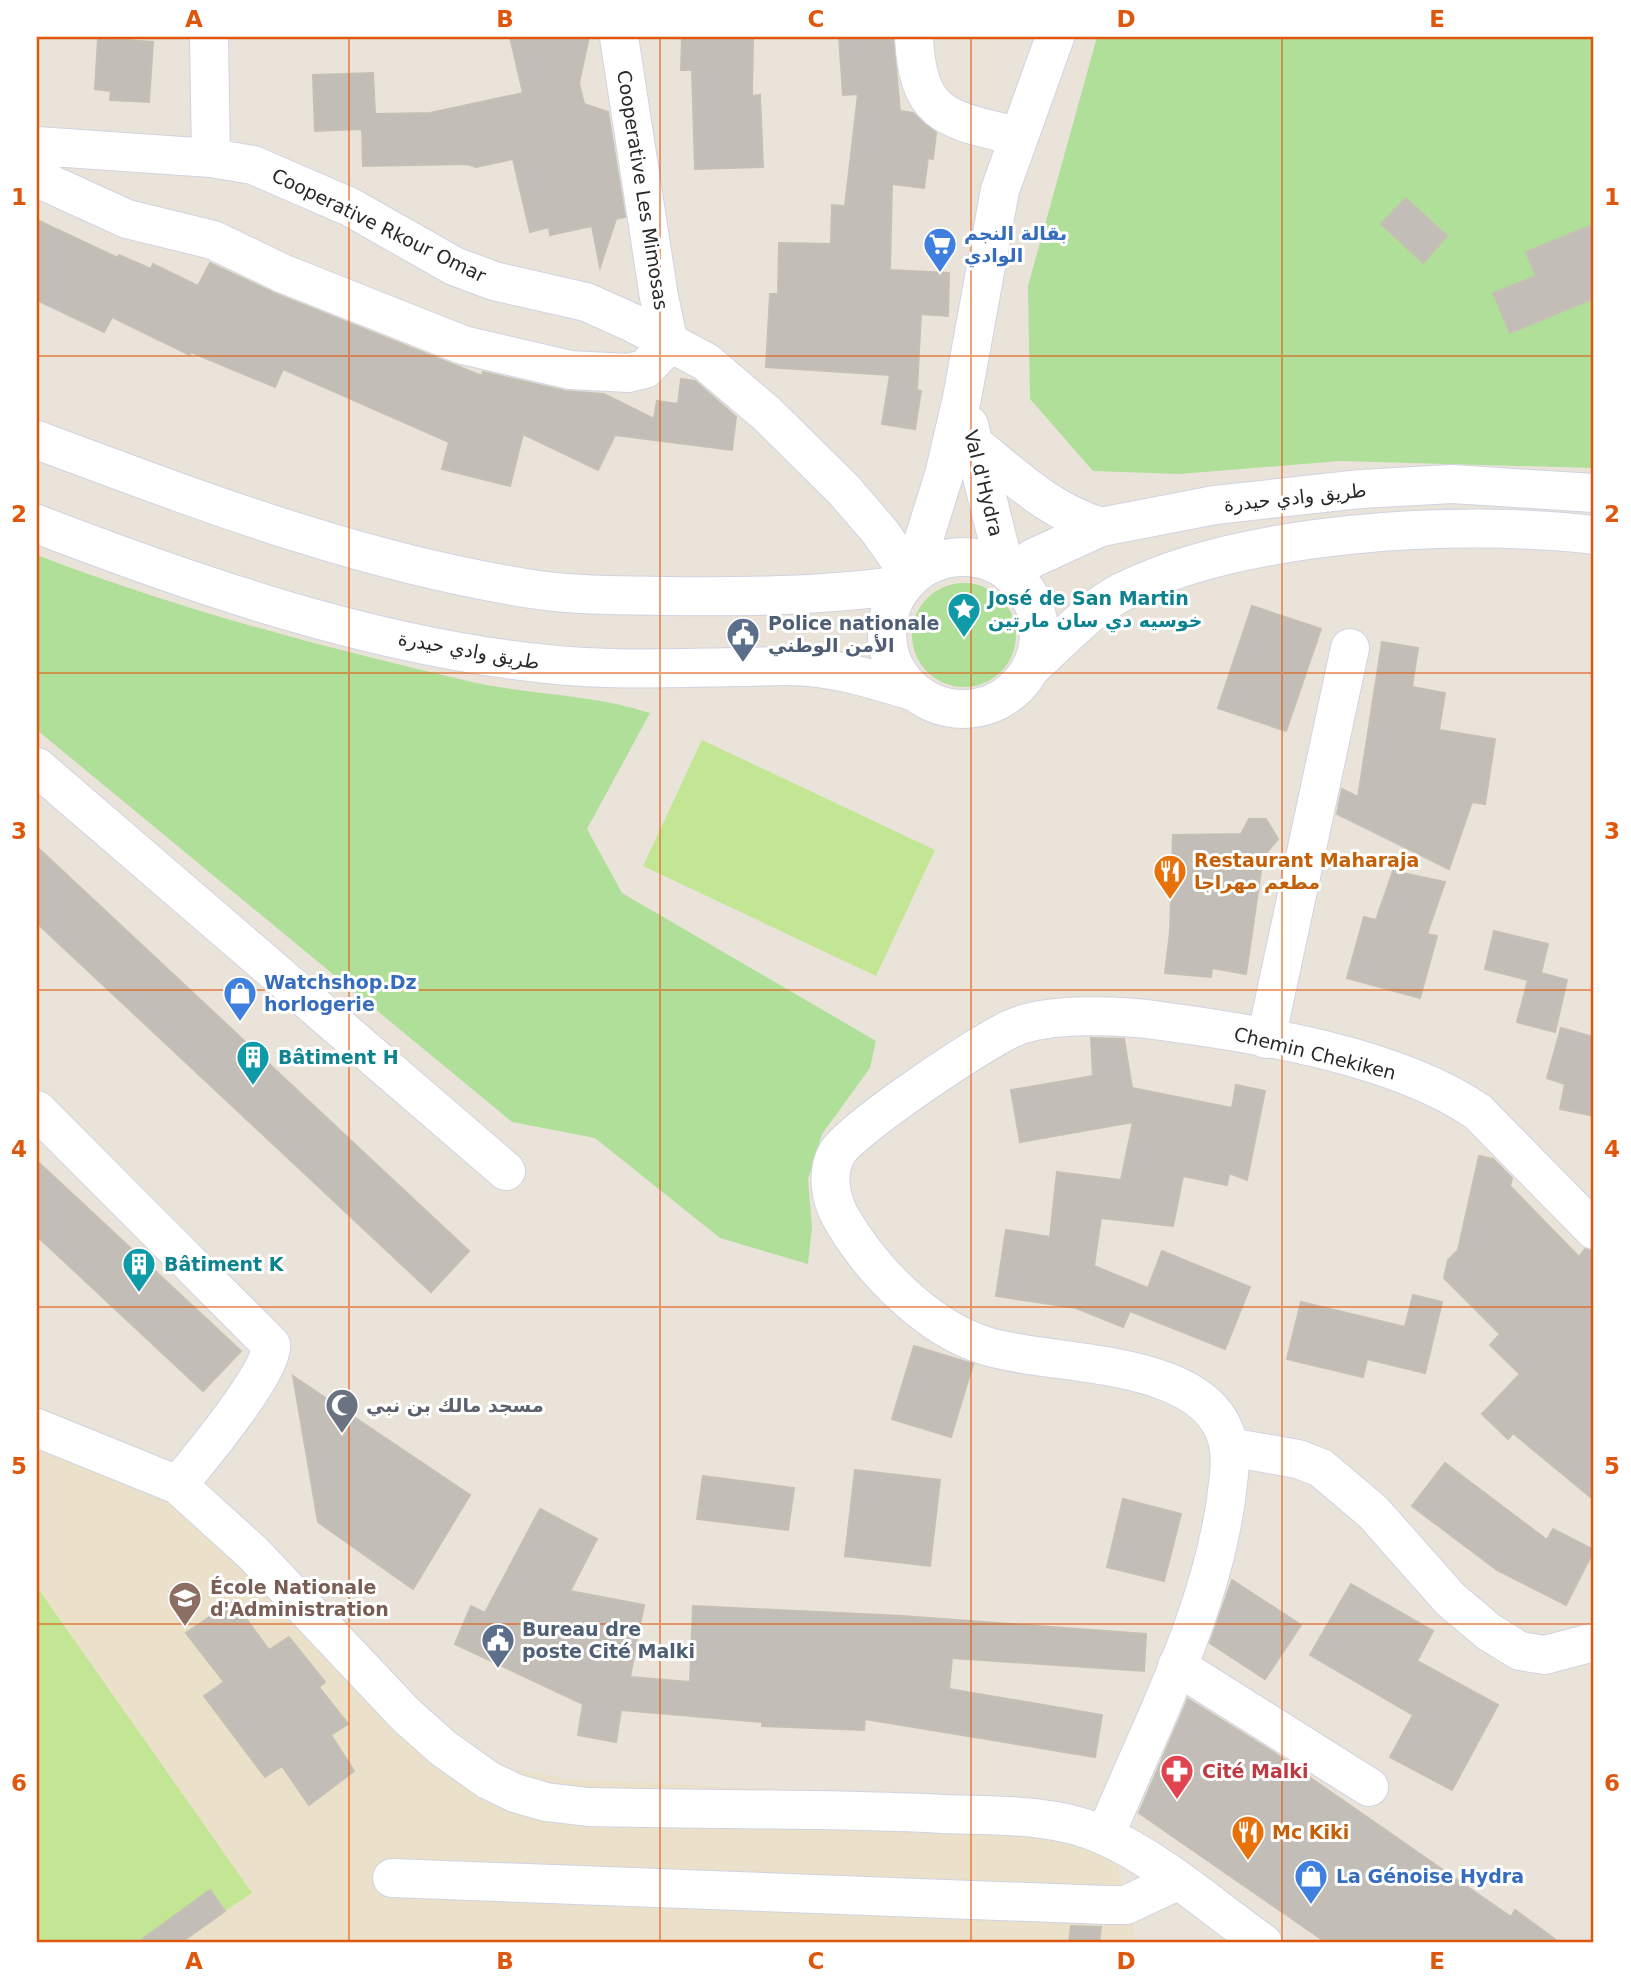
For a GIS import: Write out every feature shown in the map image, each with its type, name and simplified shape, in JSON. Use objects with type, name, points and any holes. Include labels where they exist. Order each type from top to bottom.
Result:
[{"type":"street","points":[[209,37],[211,158]]},
{"type":"street","name":"Cooperative Les Mimosas","points":[[619,37],[659,298],[669,344]]},
{"type":"street","points":[[914,37],[915,67],[922,90],[931,104],[971,125],[1017,136]]},
{"type":"street","points":[[1055,37],[1017,136],[989,239],[962,398],[944,475],[909,579],[891,606],[886,629],[889,653],[899,675],[915,692],[934,704],[957,709],[979,707],[1001,699],[1019,685],[1032,667],[1120,593],[1174,570],[1223,558],[1291,544],[1372,533],[1462,529],[1594,535]]},
{"type":"street","name":"Cooperative Rkour Omar","points":[[37,146],[211,158],[253,165],[350,207],[454,266],[494,281],[586,302],[633,323],[706,362],[767,414],[844,490],[880,532],[909,579]]},
{"type":"street","points":[[37,178],[127,219],[213,240],[296,279],[463,345],[570,369],[628,373],[645,369],[669,344]]},
{"type":"street","name":"Val d'Hydra","points":[[962,398],[1007,571]]},
{"type":"street","points":[[37,440],[208,503],[358,552],[540,590],[709,596],[863,591],[909,579],[937,561],[960,556],[983,559],[1007,571],[1021,584],[1033,602],[1039,624],[1038,645],[1032,667]]},
{"type":"street","points":[[974,444],[1022,486],[1057,510],[1101,527]]},
{"type":"street","name":"طريق وادي حيدرة","points":[[1007,571],[1101,527],[1215,505],[1361,489],[1452,484],[1594,493]]},
{"type":"street","name":"طريق وادي حيدرة","points":[[37,524],[162,569],[279,606],[414,642],[476,655],[615,668],[815,667],[859,674],[915,692]]},
{"type":"street","points":[[1266,1039],[1350,648]]},
{"type":"street","points":[[37,768],[506,1171]]},
{"type":"street","name":"Chemin Chekiken","points":[[1229,1447],[1224,1427],[1212,1410],[1202,1401],[1165,1382],[1130,1371],[984,1346],[929,1315],[866,1254],[837,1211],[830,1181],[836,1154],[857,1131],[1014,1027],[1112,1016],[1188,1024],[1266,1039],[1373,1065],[1417,1079],[1460,1099],[1478,1112],[1594,1230]]},
{"type":"street","points":[[37,1110],[271,1345],[270,1358],[248,1394],[178,1485]]},
{"type":"street","points":[[37,1428],[178,1485],[254,1554],[406,1716],[443,1748],[488,1780],[515,1793],[546,1802],[588,1807],[773,1807],[1007,1815],[1075,1827],[1105,1836],[1177,1881],[1263,1943]]},
{"type":"street","points":[[1105,1836],[1177,1666],[1220,1541],[1230,1471],[1229,1447],[1298,1459],[1321,1468],[1373,1512],[1450,1599],[1489,1632],[1514,1647],[1545,1655],[1594,1642]]},
{"type":"street","points":[[1177,1666],[1369,1787]]},
{"type":"street","points":[[392,1878],[1106,1905],[1126,1905],[1177,1881]]},
{"type":"shaded area","name":"École Nationale d'Administration","points":[[37,1447],[172,1491],[495,1766],[570,1779],[1053,1803],[1122,1829],[1119,1873],[1131,1909],[1135,1943],[37,1943]]},
{"type":"green space","points":[[1097,37],[1594,37],[1594,468],[1340,461],[1179,474],[1093,471],[1030,399],[1028,286]]},
{"type":"green space","points":[[37,555],[197,610],[362,655],[472,682],[584,698],[650,713],[587,829],[622,893],[876,1041],[870,1068],[822,1134],[808,1179],[812,1227],[808,1264],[720,1238],[595,1138],[512,1122],[37,730]]},
{"type":"green space","points":[[964,583],[984,587],[1001,598],[1012,615],[1016,635],[1012,655],[1001,672],[984,683],[964,687],[944,683],[927,672],[916,655],[912,635],[916,615],[927,598],[944,587]]},
{"type":"green space","points":[[702,740],[935,850],[876,976],[643,866]]},
{"type":"green space","points":[[37,1587],[252,1893],[177,1943],[37,1943]]},
{"type":"building","points":[[510,37],[589,37],[579,83],[584,104],[608,112],[625,217],[616,219],[600,267],[592,226],[550,235],[549,227],[530,232],[513,159],[476,167],[467,164],[363,166],[362,129],[315,131],[313,75],[373,73],[375,114],[430,113],[523,93]]},
{"type":"building","points":[[682,37],[753,37],[752,96],[760,95],[763,167],[695,169],[692,70],[681,70]]},
{"type":"building","points":[[839,37],[893,37],[900,111],[913,113],[936,133],[933,159],[928,158],[924,188],[892,184],[890,270],[949,273],[948,316],[921,314],[917,390],[921,391],[915,429],[882,424],[890,375],[766,367],[770,294],[778,294],[779,243],[831,244],[832,205],[845,206],[858,94],[843,95]]},
{"type":"building","points":[[98,38],[153,42],[149,102],[110,100],[111,91],[95,89]]},
{"type":"building","points":[[1406,198],[1447,236],[1423,263],[1381,224]]},
{"type":"building","points":[[37,220],[118,258],[119,255],[151,269],[153,264],[198,286],[210,263],[276,294],[482,376],[483,372],[565,391],[604,394],[654,419],[657,401],[678,404],[681,379],[695,381],[736,417],[732,450],[615,435],[598,470],[523,434],[510,486],[442,469],[449,442],[283,369],[275,387],[191,352],[190,355],[112,317],[104,332],[37,300]]},
{"type":"building","points":[[1594,224],[1594,298],[1510,333],[1493,293],[1536,276],[1526,252]]},
{"type":"building","points":[[1252,606],[1321,629],[1286,731],[1218,708]]},
{"type":"building","points":[[1382,642],[1418,648],[1412,687],[1445,693],[1439,730],[1495,739],[1485,804],[1472,802],[1449,869],[1337,814],[1342,789],[1358,797]]},
{"type":"building","points":[[1249,819],[1266,819],[1278,839],[1263,857],[1246,974],[1212,968],[1211,977],[1165,973],[1170,932],[1173,835],[1241,834]]},
{"type":"building","name":"Bâtiment H","points":[[37,847],[469,1251],[431,1292],[37,923]]},
{"type":"building","points":[[1393,871],[1445,882],[1427,934],[1437,936],[1420,998],[1347,978],[1364,917],[1376,920]]},
{"type":"building","points":[[1494,931],[1548,944],[1541,973],[1567,980],[1555,1032],[1517,1022],[1528,980],[1485,969]]},
{"type":"building","points":[[1561,1028],[1594,1037],[1594,1116],[1560,1109],[1565,1084],[1547,1078]]},
{"type":"building","points":[[1091,1038],[1124,1039],[1132,1088],[1232,1108],[1236,1085],[1265,1091],[1247,1180],[1229,1173],[1227,1185],[1183,1176],[1173,1226],[1101,1218],[1094,1266],[1148,1288],[1162,1251],[1250,1287],[1225,1349],[1130,1311],[1123,1327],[1076,1308],[996,1296],[1006,1230],[1050,1237],[1057,1172],[1121,1180],[1133,1122],[1020,1142],[1011,1090],[1093,1076]]},
{"type":"building","points":[[1479,1156],[1493,1159],[1512,1178],[1510,1186],[1579,1257],[1585,1249],[1594,1251],[1594,1500],[1513,1433],[1508,1439],[1482,1414],[1520,1374],[1490,1345],[1500,1334],[1444,1278],[1448,1260],[1458,1250]]},
{"type":"building","name":"Bâtiment K","points":[[37,1161],[241,1351],[203,1391],[37,1236]]},
{"type":"building","points":[[1413,1295],[1442,1302],[1425,1373],[1367,1359],[1363,1377],[1287,1359],[1301,1302],[1405,1327]]},
{"type":"building","points":[[914,1346],[973,1364],[951,1437],[892,1419]]},
{"type":"building","name":"مسجد مالك بن نبي","points":[[293,1376],[470,1495],[413,1589],[318,1522]]},
{"type":"building","points":[[1445,1463],[1547,1540],[1553,1529],[1594,1550],[1566,1605],[1497,1570],[1412,1506]]},
{"type":"building","points":[[855,1470],[940,1480],[930,1566],[845,1556]]},
{"type":"building","points":[[703,1476],[794,1488],[788,1530],[697,1519]]},
{"type":"building","points":[[1123,1499],[1181,1514],[1164,1581],[1107,1567]]},
{"type":"building","points":[[540,1509],[597,1539],[570,1591],[644,1605],[630,1677],[690,1682],[693,1606],[902,1616],[1146,1634],[1144,1671],[952,1658],[949,1689],[1102,1715],[1095,1757],[865,1719],[864,1730],[762,1726],[762,1722],[621,1710],[616,1742],[578,1735],[583,1704],[455,1644],[471,1606],[485,1613]]},
{"type":"building","points":[[1232,1580],[1301,1625],[1265,1679],[1210,1643]]},
{"type":"building","points":[[1351,1584],[1433,1631],[1417,1661],[1498,1705],[1452,1790],[1390,1757],[1413,1715],[1310,1655]]},
{"type":"building","points":[[233,1601],[269,1650],[289,1637],[325,1682],[319,1687],[348,1724],[331,1735],[354,1771],[309,1805],[282,1766],[265,1777],[204,1696],[224,1682],[186,1633]]},
{"type":"building","points":[[1188,1699],[1273,1752],[1511,1917],[1515,1910],[1560,1943],[1327,1943],[1139,1813]]},
{"type":"building","points":[[210,1890],[225,1911],[180,1943],[137,1943]]},
{"type":"building","points":[[1071,1926],[1101,1927],[1099,1943],[1069,1943]]},
{"type":"place","name":"بقالة النجم الوادي","points":[[940,274]]},
{"type":"place","name":"José de San Martin خوسيه دي سان مارتين","points":[[964,639]]},
{"type":"place","name":"Police nationale الأمن الوطني","points":[[743,664]]},
{"type":"place","name":"Restaurant Maharaja مطعم مهراجا","points":[[1170,901]]},
{"type":"place","name":"Watchshop.Dz horlogerie","points":[[240,1023]]},
{"type":"place","name":"Bâtiment H","points":[[253,1087]]},
{"type":"place","name":"Bâtiment K","points":[[139,1294]]},
{"type":"place","name":"مسجد مالك بن نبي","points":[[342,1435]]},
{"type":"place","name":"École Nationale d'Administration","points":[[185,1628]]},
{"type":"place","name":"Bureau dre poste Cité Malki","points":[[498,1670]]},
{"type":"place","name":"Cité Malki","points":[[1177,1801]]},
{"type":"place","name":"Mc Kiki","points":[[1248,1862]]},
{"type":"place","name":"La Génoise Hydra","points":[[1311,1906]]}]
